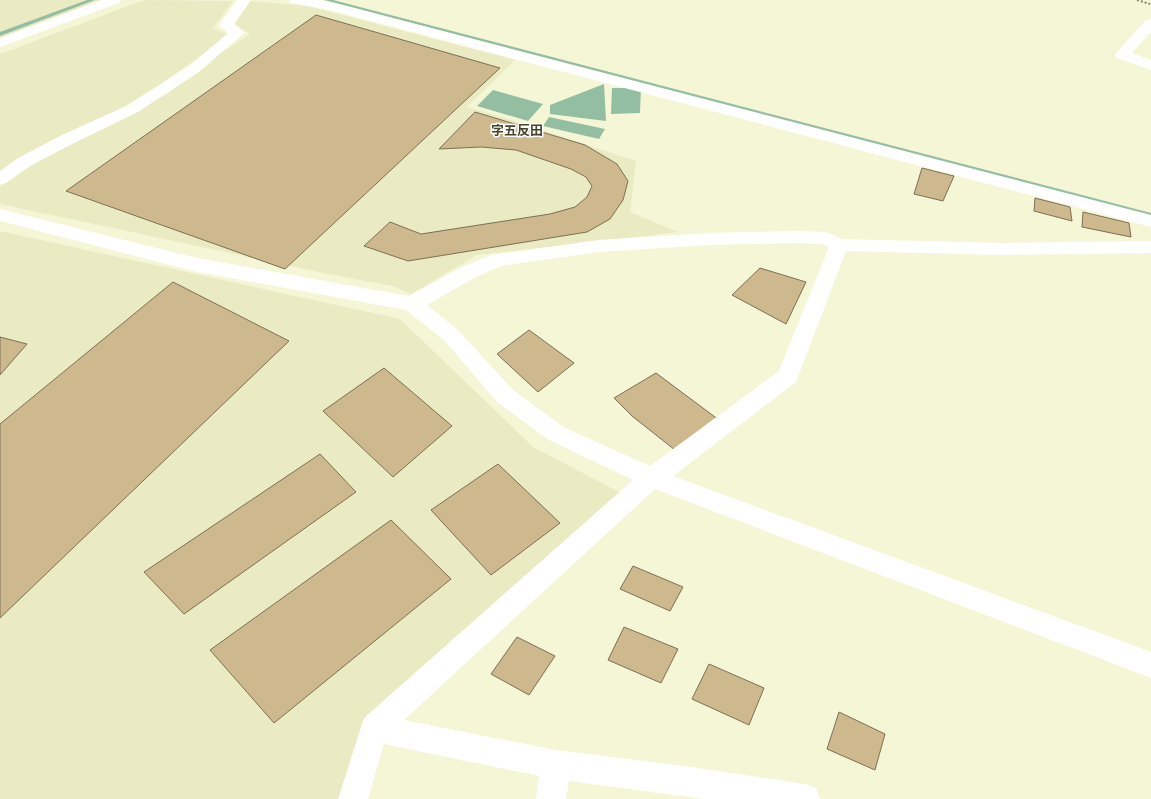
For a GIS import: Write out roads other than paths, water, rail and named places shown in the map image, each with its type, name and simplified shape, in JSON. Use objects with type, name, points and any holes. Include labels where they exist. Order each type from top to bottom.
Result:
[{"type":"street","points":[[0,43],[114,0]]},
{"type":"street","points":[[0,179],[30,159],[68,139],[132,109],[194,69],[236,33],[226,25],[244,0]]},
{"type":"street","points":[[296,0],[330,6],[1151,221]]},
{"type":"street","points":[[1151,23],[1122,55],[1151,66]]},
{"type":"street","points":[[0,215],[197,265],[412,304],[451,335],[505,396],[557,434],[652,478],[1151,665]]},
{"type":"street","points":[[412,304],[467,273],[498,260],[599,246],[710,239],[798,237],[826,238],[839,245],[1004,249],[1151,247]]},
{"type":"street","points":[[354,799],[374,728],[652,478],[788,376],[839,245]]},
{"type":"street","points":[[374,728],[556,765],[684,781],[805,799]]},
{"type":"street","points":[[551,799],[556,765]]},
{"type":"waterway","points":[[0,34],[92,0]]},
{"type":"waterway","points":[[327,0],[1151,215]]},
{"type":"district","name":"字五反田","points":[[517,130]]}]
